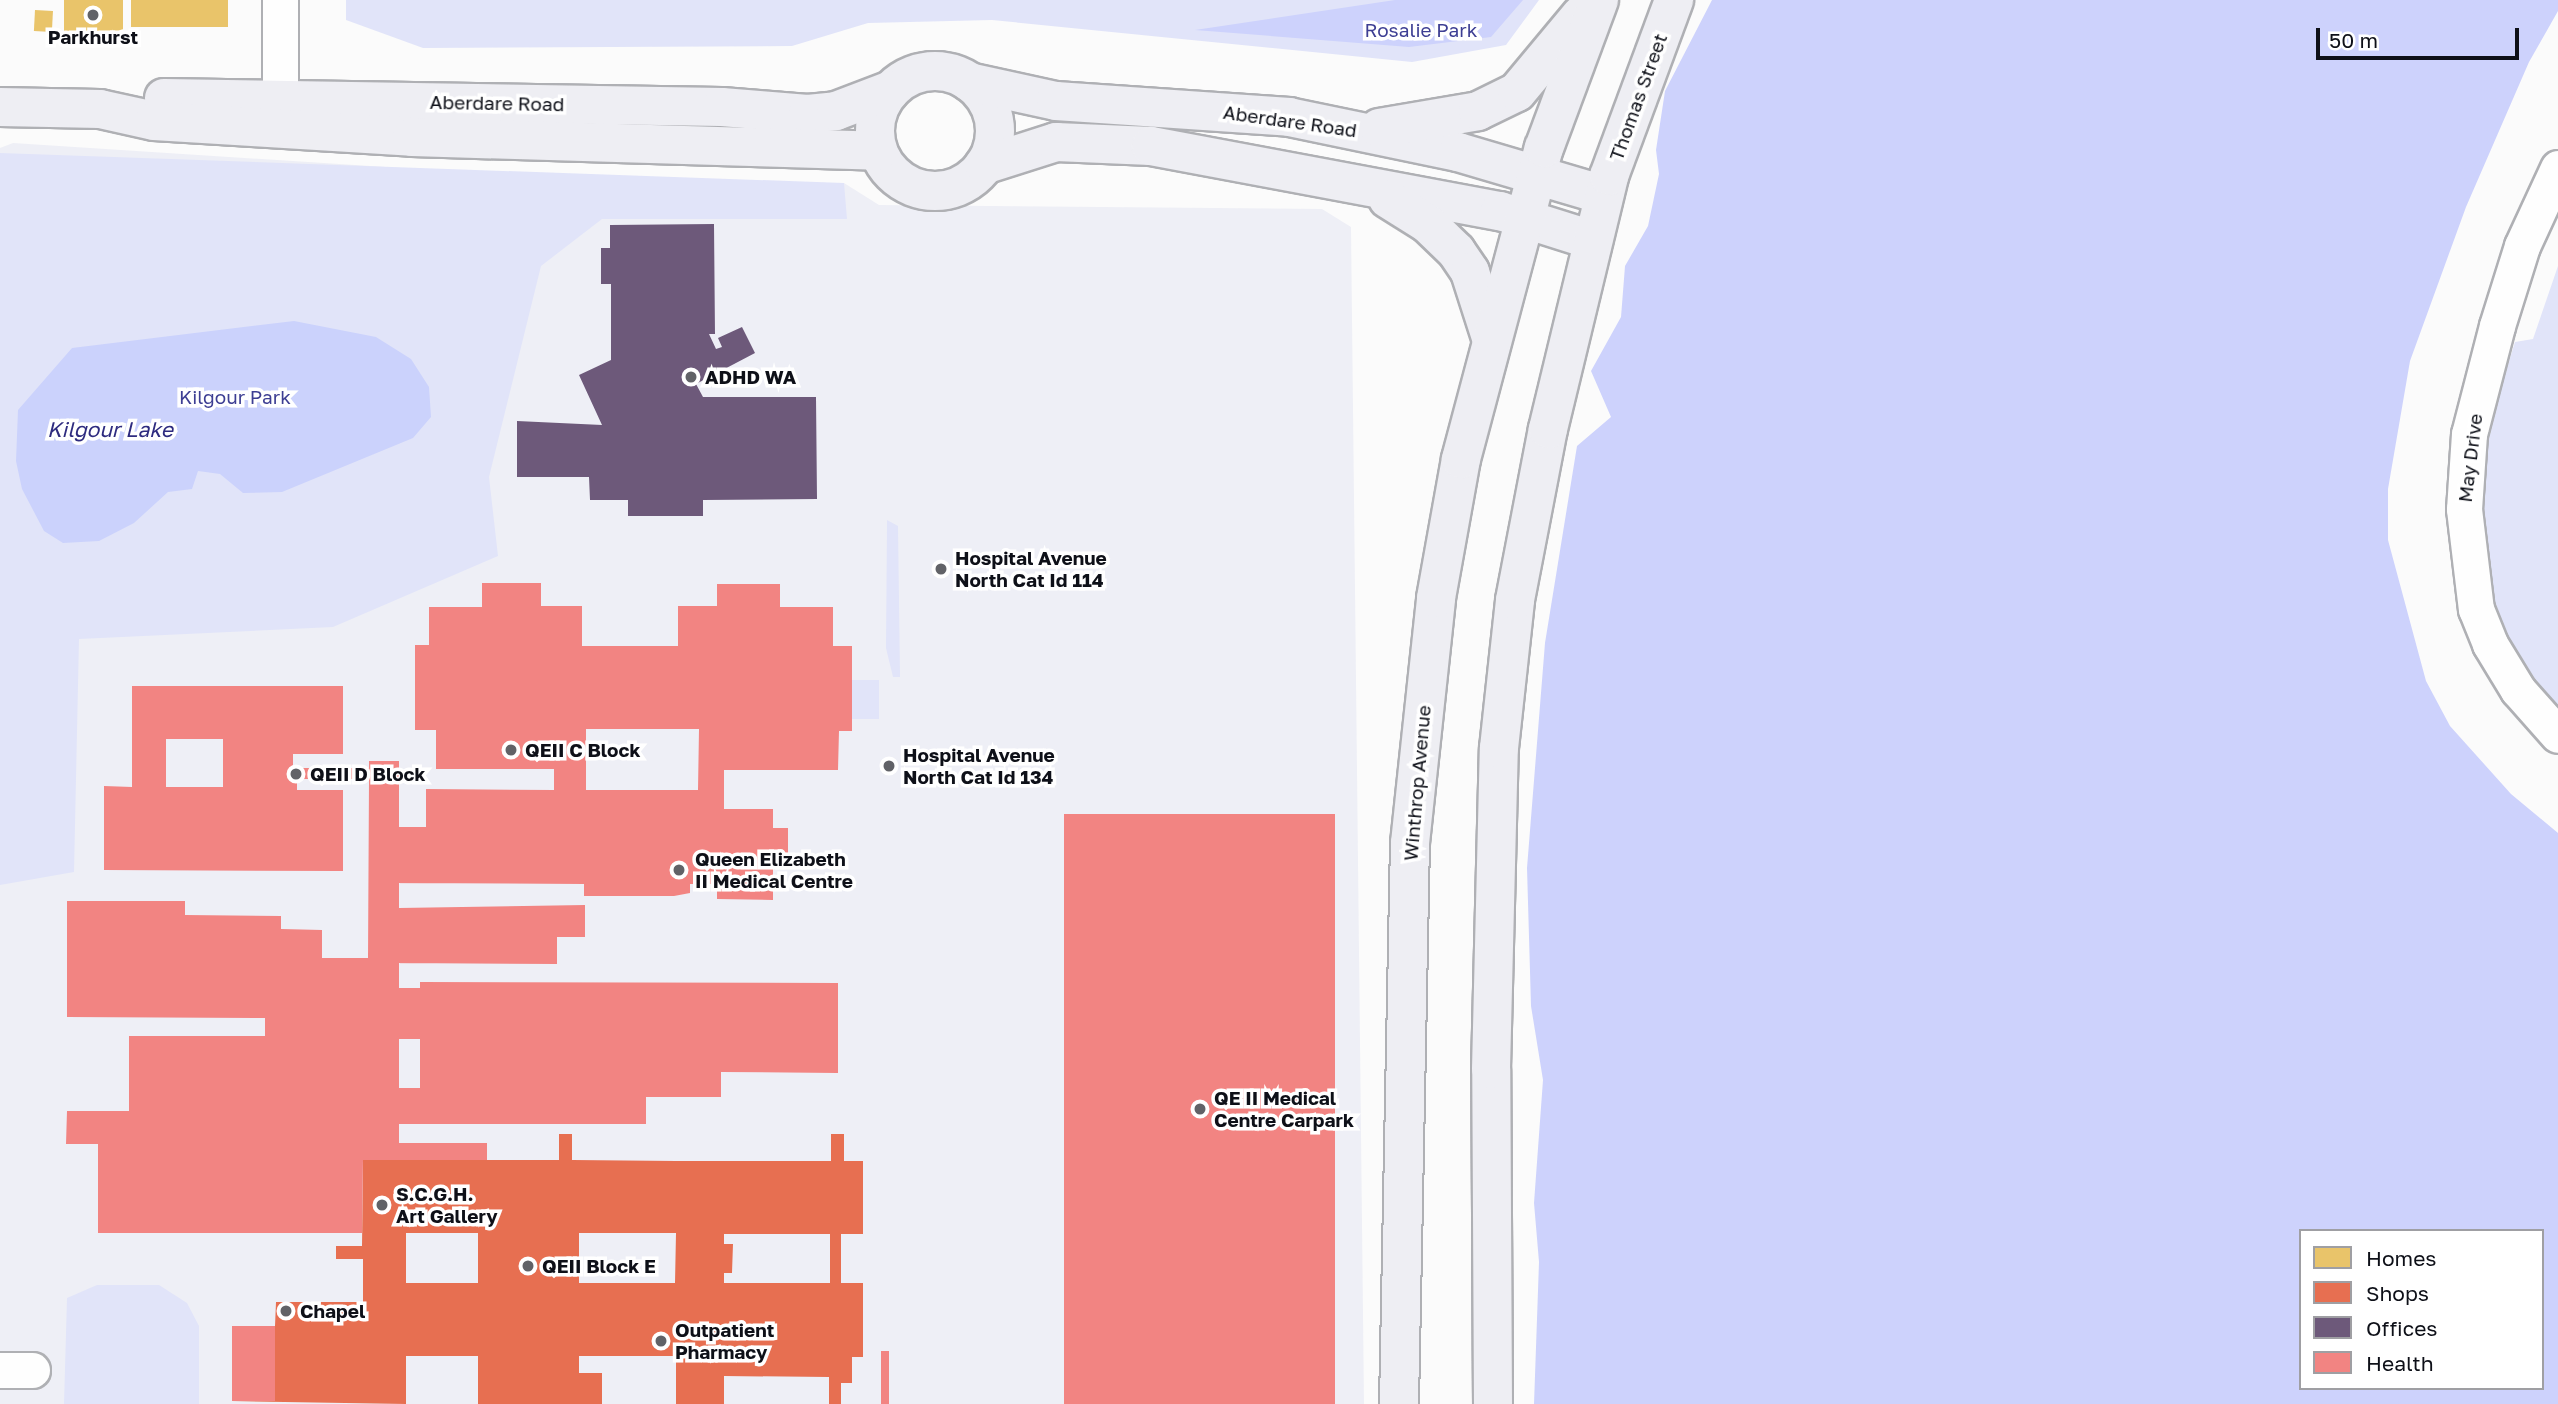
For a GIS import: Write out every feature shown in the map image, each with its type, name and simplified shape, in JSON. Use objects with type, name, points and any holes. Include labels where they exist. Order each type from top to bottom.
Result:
[{"type":"main road","points":[[1363,131],[1478,111],[1517,92],[1596,0]]},
{"type":"main road","points":[[1537,175],[1596,0]]},
{"type":"main road","name":"Thomas Street","points":[[1604,195],[1674,0]]},
{"type":"main road","points":[[984,165],[992,148],[992,112],[969,82],[937,71],[905,79],[891,90],[876,118],[878,151],[891,173],[920,189],[958,186],[984,165],[1056,142],[1099,142],[1215,155],[1376,191],[1525,218],[1592,240]]},
{"type":"main road","name":"Aberdare Road","points":[[969,82],[1056,101],[1277,116],[1363,131],[1537,175],[1604,195]]},
{"type":"main road","name":"Aberdare Road","points":[[279,113],[722,107],[808,114],[836,111],[891,90]]},
{"type":"main road","name":"Aberdare Road","points":[[0,107],[100,109],[154,98],[279,113],[878,151]]},
{"type":"main road","name":"Winthrop Avenue","points":[[1399,1404],[1399,1281],[1416,757],[1436,598],[1461,459],[1537,175]]},
{"type":"main road","points":[[1376,191],[1428,224],[1457,251],[1470,272],[1492,341]]},
{"type":"main road","points":[[1493,1404],[1491,1069],[1499,748],[1515,600],[1548,429],[1604,195]]},
{"type":"street","points":[[279,113],[280,0]]},
{"type":"street","name":"May Drive","points":[[2558,168],[2522,246],[2497,326],[2469,434],[2464,509],[2468,567],[2481,621],[2518,690],[2558,735]]},
{"type":"shaded area","name":"Queen Elizabeth II Medical Centre","points":[[13,143],[666,185],[844,183],[879,205],[1322,209],[1351,227],[1364,1404],[0,1404],[0,148]]},
{"type":"green space","name":"Rosalie Park","points":[[346,0],[1539,0],[1506,45],[1412,62],[992,20],[868,23],[792,46],[423,48],[346,20]]},
{"type":"green space","points":[[1395,0],[1523,0],[1491,37],[1409,47],[1195,30]]},
{"type":"green space","points":[[1712,0],[2558,0],[2558,11],[2529,62],[2466,207],[2410,361],[2388,489],[2388,540],[2426,681],[2450,726],[2511,794],[2558,833],[2558,1404],[1534,1404],[1539,1262],[1534,1203],[1543,1080],[1531,1006],[1527,868],[1545,643],[1577,446],[1611,417],[1591,371],[1621,317],[1625,266],[1648,226],[1659,174],[1656,150],[1665,91]]},
{"type":"green space","name":"Kilgour Park","points":[[0,153],[844,183],[847,219],[602,219],[541,266],[489,477],[498,556],[333,627],[79,639],[74,872],[0,885]]},
{"type":"green space","points":[[2558,266],[2558,716],[2512,653],[2494,608],[2483,522],[2485,456],[2500,390],[2515,342],[2533,339]]},
{"type":"green space","points":[[887,520],[898,526],[900,677],[893,677],[886,648]]},
{"type":"green space","points":[[852,680],[879,680],[879,719],[852,719]]},
{"type":"green space","points":[[97,1285],[159,1285],[187,1303],[199,1326],[199,1404],[64,1404],[67,1298]]},
{"type":"water","name":"Kilgour Lake","points":[[294,321],[376,337],[411,359],[429,387],[431,417],[413,438],[282,492],[243,493],[220,474],[198,471],[192,489],[168,492],[134,523],[99,541],[63,543],[44,531],[22,489],[16,461],[18,410],[72,348]]},
{"type":"building: Homes","name":"Parkhurst","points":[[64,0],[123,0],[123,41],[64,41]]},
{"type":"building: Homes","points":[[131,0],[228,0],[228,27],[131,27]]},
{"type":"building: Homes","points":[[35,10],[53,11],[52,32],[34,31]]},
{"type":"building: Shops","name":"QEII Block E","points":[[559,1134],[572,1134],[572,1160],[831,1161],[831,1134],[844,1134],[844,1161],[863,1161],[863,1234],[841,1234],[841,1283],[863,1283],[863,1357],[852,1357],[852,1383],[841,1383],[841,1404],[829,1404],[829,1377],[724,1376],[724,1404],[676,1404],[676,1356],[579,1356],[579,1373],[602,1373],[602,1404],[478,1404],[478,1356],[406,1356],[406,1404],[232,1401],[232,1326],[275,1326],[276,1302],[363,1302],[363,1259],[336,1259],[336,1246],[362,1246],[363,1160],[559,1160]],"holes":[[[406,1233],[478,1233],[478,1283],[406,1283]],[[579,1233],[676,1233],[675,1283],[579,1283]],[[724,1234],[830,1234],[830,1283],[724,1283],[724,1273],[732,1273],[733,1244],[724,1244]]]},
{"type":"building: Offices","points":[[714,224],[715,334],[709,334],[716,349],[722,347],[718,338],[742,327],[755,353],[696,384],[703,397],[816,397],[817,499],[703,500],[703,516],[628,516],[628,500],[590,500],[589,477],[517,477],[517,421],[602,425],[579,375],[611,360],[611,284],[601,284],[601,248],[610,248],[610,225]]},
{"type":"building: Health","points":[[482,583],[541,583],[541,606],[582,606],[582,646],[678,646],[678,606],[717,606],[717,584],[780,584],[780,607],[833,607],[833,646],[852,646],[852,731],[839,731],[838,770],[724,770],[724,809],[773,809],[773,828],[788,828],[788,868],[773,868],[773,900],[717,899],[717,884],[690,884],[690,893],[674,896],[584,896],[584,884],[399,883],[399,908],[585,905],[585,937],[557,937],[557,964],[399,963],[399,988],[420,988],[420,982],[838,983],[838,1073],[721,1072],[721,1097],[646,1097],[646,1124],[399,1124],[399,1143],[487,1143],[487,1160],[363,1160],[362,1233],[98,1233],[98,1144],[66,1144],[67,1111],[129,1111],[129,1036],[265,1036],[265,1018],[67,1017],[67,901],[185,901],[185,915],[281,916],[281,929],[322,930],[322,958],[368,958],[369,779],[297,779],[297,790],[343,790],[343,871],[104,870],[104,786],[132,787],[132,686],[343,686],[343,754],[293,754],[293,768],[369,768],[369,761],[399,761],[399,827],[426,827],[426,789],[554,790],[554,769],[436,769],[436,730],[415,730],[415,645],[429,645],[429,607],[482,607]],"holes":[[[586,729],[699,729],[698,790],[586,790]],[[166,739],[223,739],[223,787],[166,787]],[[399,1039],[420,1039],[420,1088],[399,1088]]]},
{"type":"building: Health","name":"QE II Medical Centre Carpark","points":[[1064,814],[1335,814],[1335,1404],[1064,1404]]},
{"type":"building: Health","points":[[232,1326],[275,1326],[275,1401],[232,1401]]},
{"type":"building: Health","points":[[881,1351],[889,1351],[889,1404],[881,1404]]},
{"type":"place","name":"Parkhurst","points":[[93,15]]},
{"type":"place","name":"ADHD WA","points":[[691,377]]},
{"type":"place","name":"Hospital Avenue North Cat Id 114","points":[[941,569]]},
{"type":"place","name":"QEII C Block","points":[[511,750]]},
{"type":"place","name":"Hospital Avenue North Cat Id 134","points":[[889,766]]},
{"type":"place","name":"QEII D Block","points":[[296,774]]},
{"type":"place","name":"Queen Elizabeth II Medical Centre","points":[[679,870]]},
{"type":"place","name":"QE II Medical Centre Carpark","points":[[1200,1109]]},
{"type":"place","name":"S.C.G.H. Art Gallery","points":[[382,1205]]},
{"type":"place","name":"QEII Block E","points":[[528,1266]]},
{"type":"place","name":"Chapel","points":[[286,1311]]},
{"type":"place","name":"Outpatient Pharmacy","points":[[661,1341]]}]
